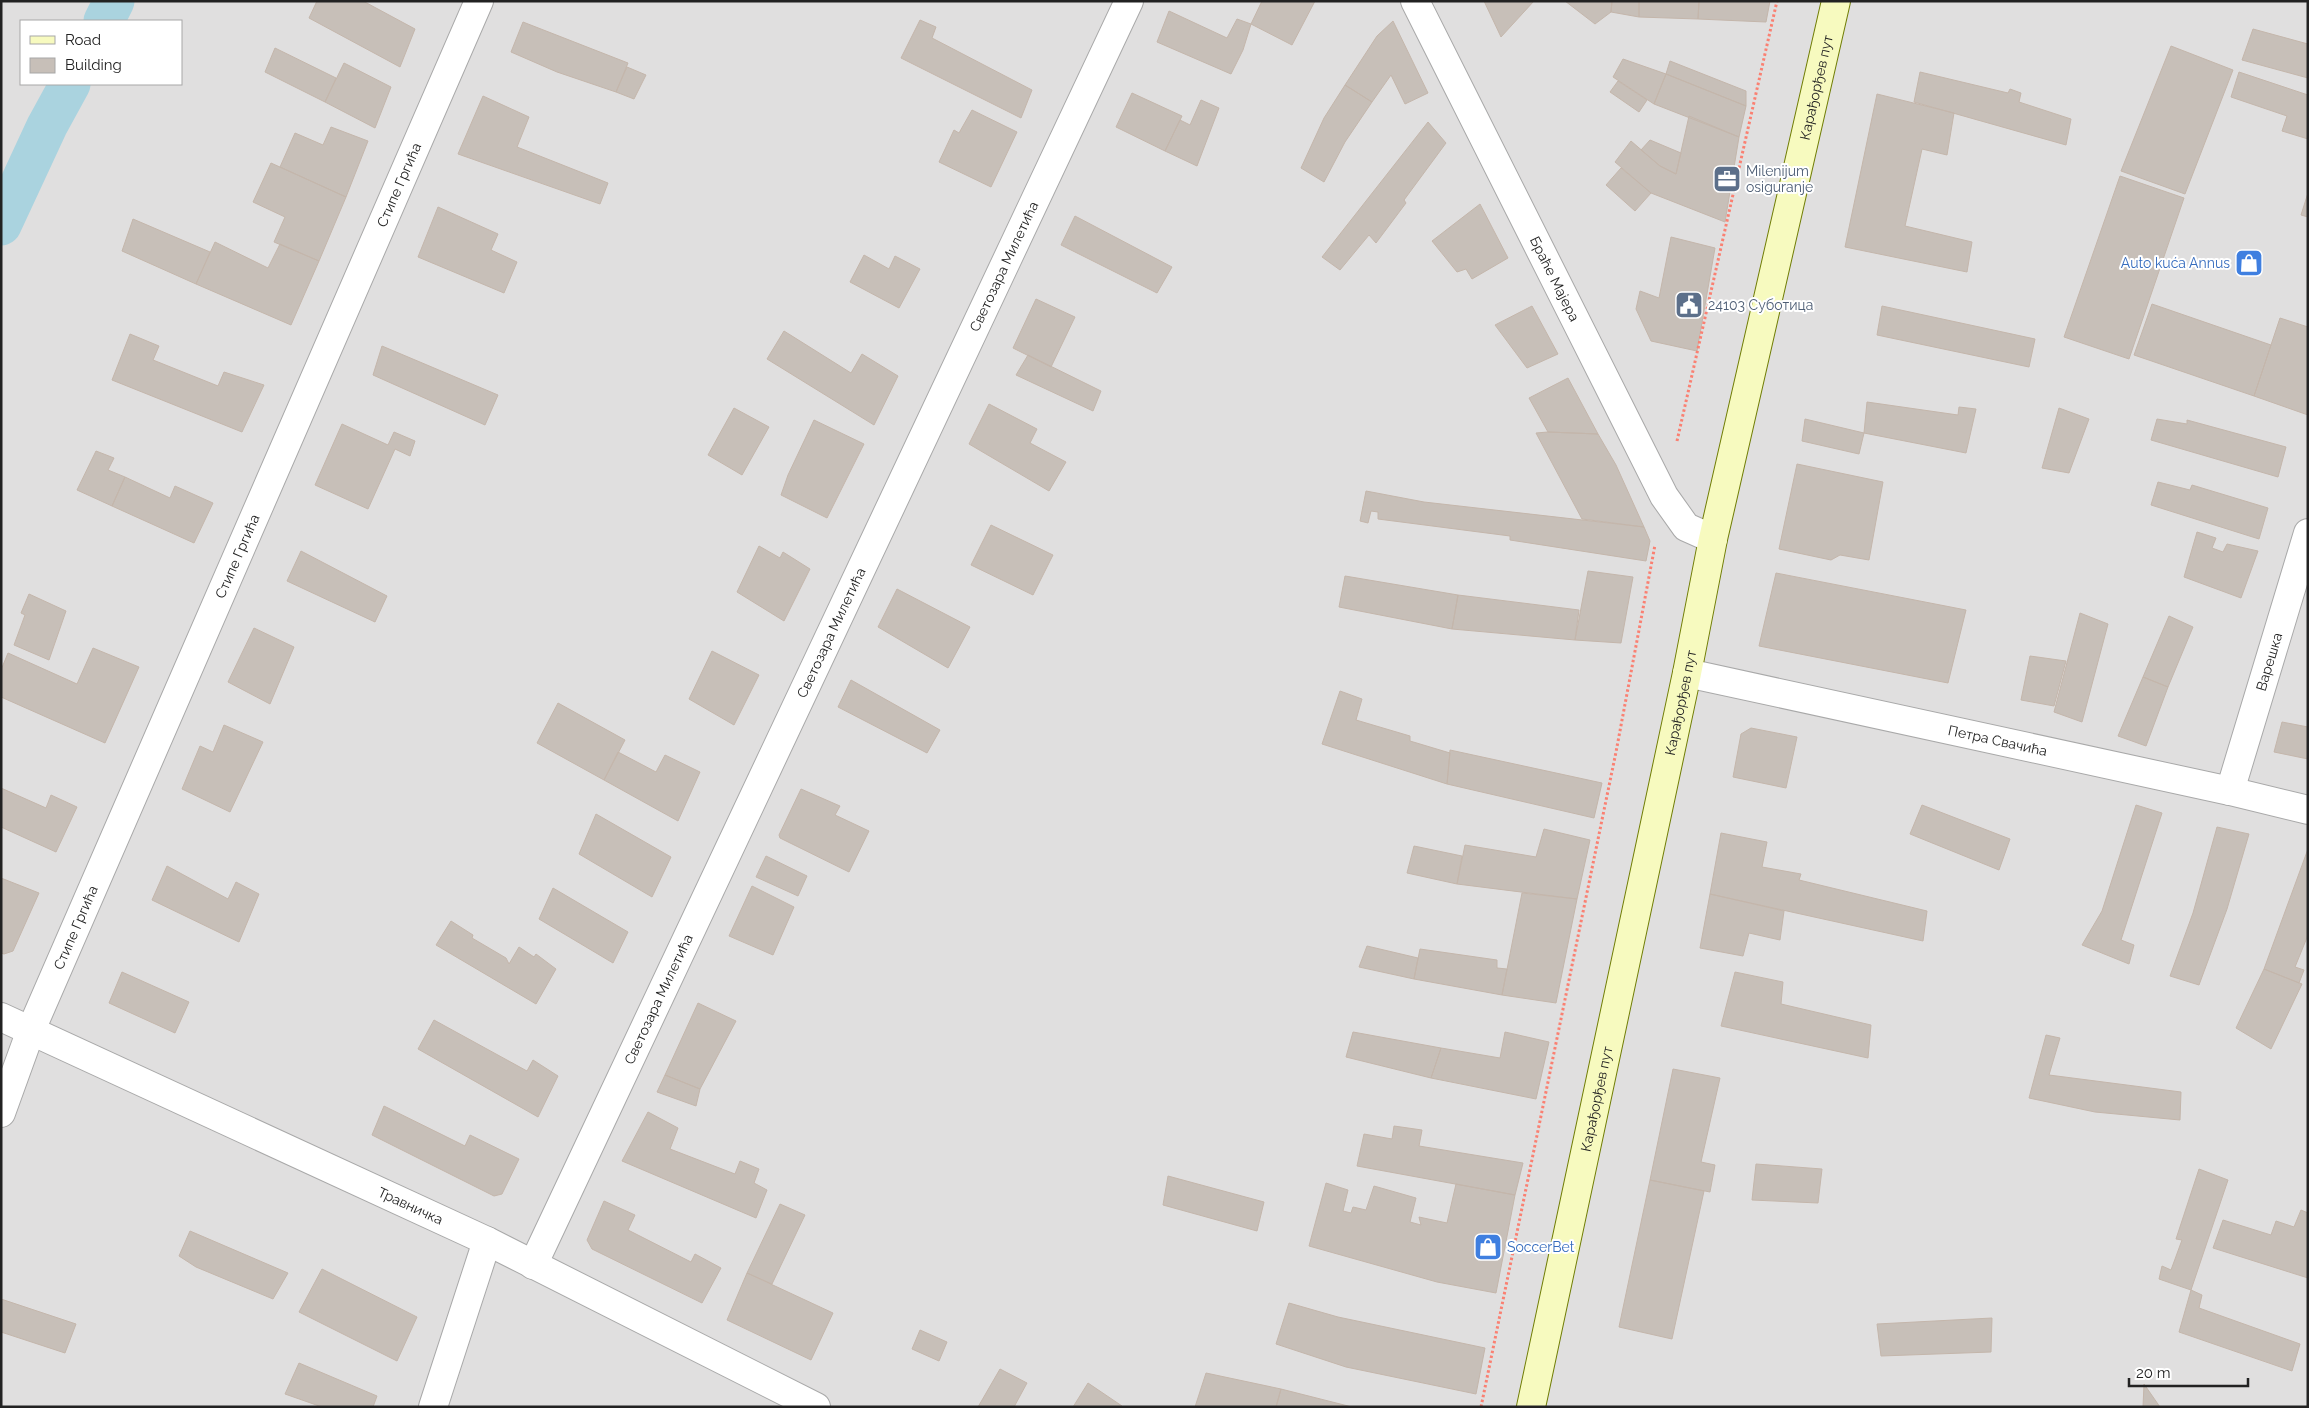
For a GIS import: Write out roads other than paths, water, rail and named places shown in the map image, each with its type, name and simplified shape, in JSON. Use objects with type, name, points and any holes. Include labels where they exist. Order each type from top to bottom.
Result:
[{"type":"main road","name":"Карађорђев пут","points":[[1531,1407],[1687,673],[1713,539],[1836,1]]},
{"type":"street","name":"Стипе Гргића","points":[[1,1113],[31,1030],[479,1]]},
{"type":"street","name":"Светозара Милетића","points":[[533,1265],[1129,1]]},
{"type":"street","name":"Браће Мајера","points":[[1415,1],[1664,496],[1686,527],[1713,539]]},
{"type":"street","name":"Варешка","points":[[2230,791],[2308,533]]},
{"type":"street","name":"Петра Свачића","points":[[1687,673],[2230,791],[2308,810]]},
{"type":"street","name":"Травничка","points":[[1,1017],[487,1241],[816,1407]]},
{"type":"street","points":[[433,1407],[487,1241]]},
{"type":"waterway","points":[[104,20],[114,1]]},
{"type":"waterway","points":[[1,225],[47,126],[69,85]]},
{"type":"place","name":"Milenijum osiguranje","points":[[1727,179]]},
{"type":"place","name":"Auto kuća Annus","points":[[2249,263]]},
{"type":"place","name":"24103 Суботица","points":[[1689,305]]},
{"type":"place","name":"SoccerBet","points":[[1488,1247]]}]
